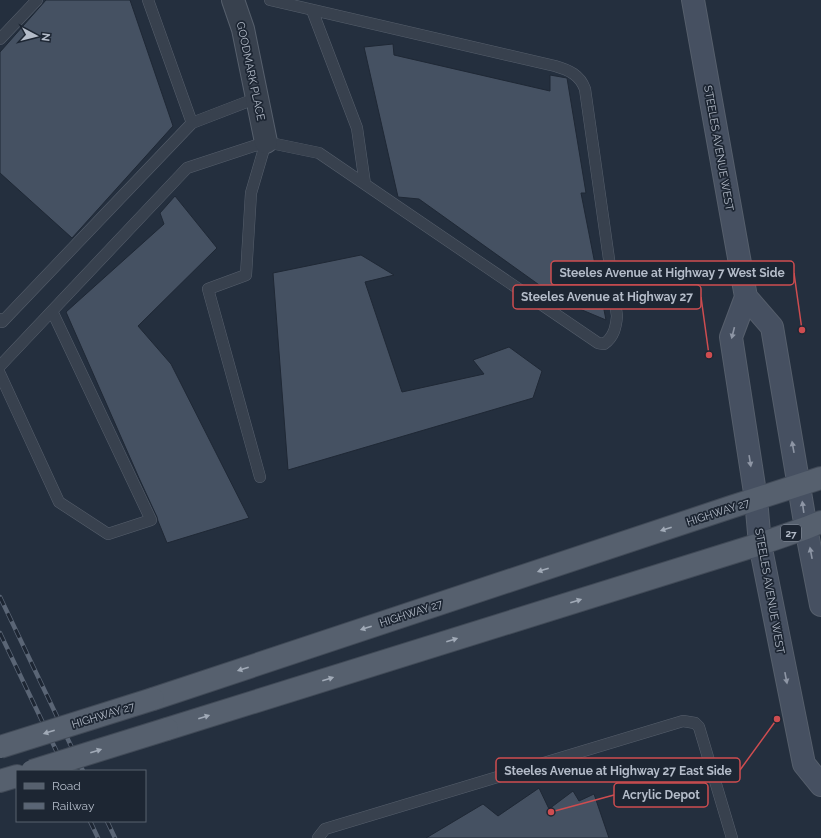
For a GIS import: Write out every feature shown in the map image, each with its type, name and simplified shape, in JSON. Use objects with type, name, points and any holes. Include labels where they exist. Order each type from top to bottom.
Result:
[{"type":"main road","name":"STEELES AVENUE WEST","points":[[693,0],[746,297],[731,337],[756,499],[760,544],[804,764],[821,785]]},
{"type":"main road","points":[[746,297],[772,327],[800,485],[814,525],[821,605]]},
{"type":"main road","name":"HIGHWAY 27","points":[[0,747],[153,699],[821,478]]},
{"type":"main road","name":"27","points":[[760,544],[814,525]]},
{"type":"main road","points":[[35,770],[760,544]]},
{"type":"main road","points":[[0,781],[16,776]]},
{"type":"street","name":"GOODMARK PLACE","points":[[233,0],[243,29],[266,142]]},
{"type":"lane","points":[[0,39],[37,0]]},
{"type":"lane","points":[[148,0],[192,123]]},
{"type":"lane","points":[[0,366],[187,168],[266,142],[319,153],[598,343],[604,344],[609,340],[614,333],[617,316],[585,89],[579,78],[571,72],[555,66],[270,0]]},
{"type":"lane","points":[[312,10],[356,128],[365,184]]},
{"type":"lane","points":[[0,319],[2,322],[192,123],[257,98]]},
{"type":"lane","points":[[260,477],[208,288],[246,275],[251,193],[266,142]]},
{"type":"lane","points":[[0,374],[60,502],[108,534],[151,520],[52,311]]},
{"type":"lane","points":[[318,838],[325,829],[683,721],[695,723],[699,727],[732,838]]},
{"type":"building","points":[[46,0],[130,0],[173,126],[72,238],[0,173],[0,52]]},
{"type":"building","points":[[393,44],[394,55],[550,91],[550,75],[567,78],[586,193],[581,193],[606,320],[563,302],[419,199],[398,197],[364,47]]},
{"type":"building","points":[[175,196],[217,248],[138,326],[171,364],[249,518],[167,543],[157,517],[66,312],[164,224],[160,213]]},
{"type":"building","points":[[361,255],[394,275],[365,282],[402,392],[484,374],[473,360],[509,347],[542,371],[533,398],[288,470],[273,273]]},
{"type":"building","points":[[539,788],[549,809],[573,791],[579,801],[594,794],[609,838],[426,838],[483,804],[498,816]]},
{"type":"railway","points":[[0,597],[83,770]]},
{"type":"railway","points":[[0,633],[66,770]]},
{"type":"railway","points":[[90,822],[98,838]]},
{"type":"railway","points":[[107,822],[115,838]]},
{"type":"place","name":"Steeles Avenue at Highway 7 West Side","points":[[802,330]]},
{"type":"place","name":"Steeles Avenue at Highway 27","points":[[709,355]]},
{"type":"place","name":"Steeles Avenue at Highway 27 East Side","points":[[777,719]]},
{"type":"place","name":"Acrylic Depot","points":[[551,812]]}]
